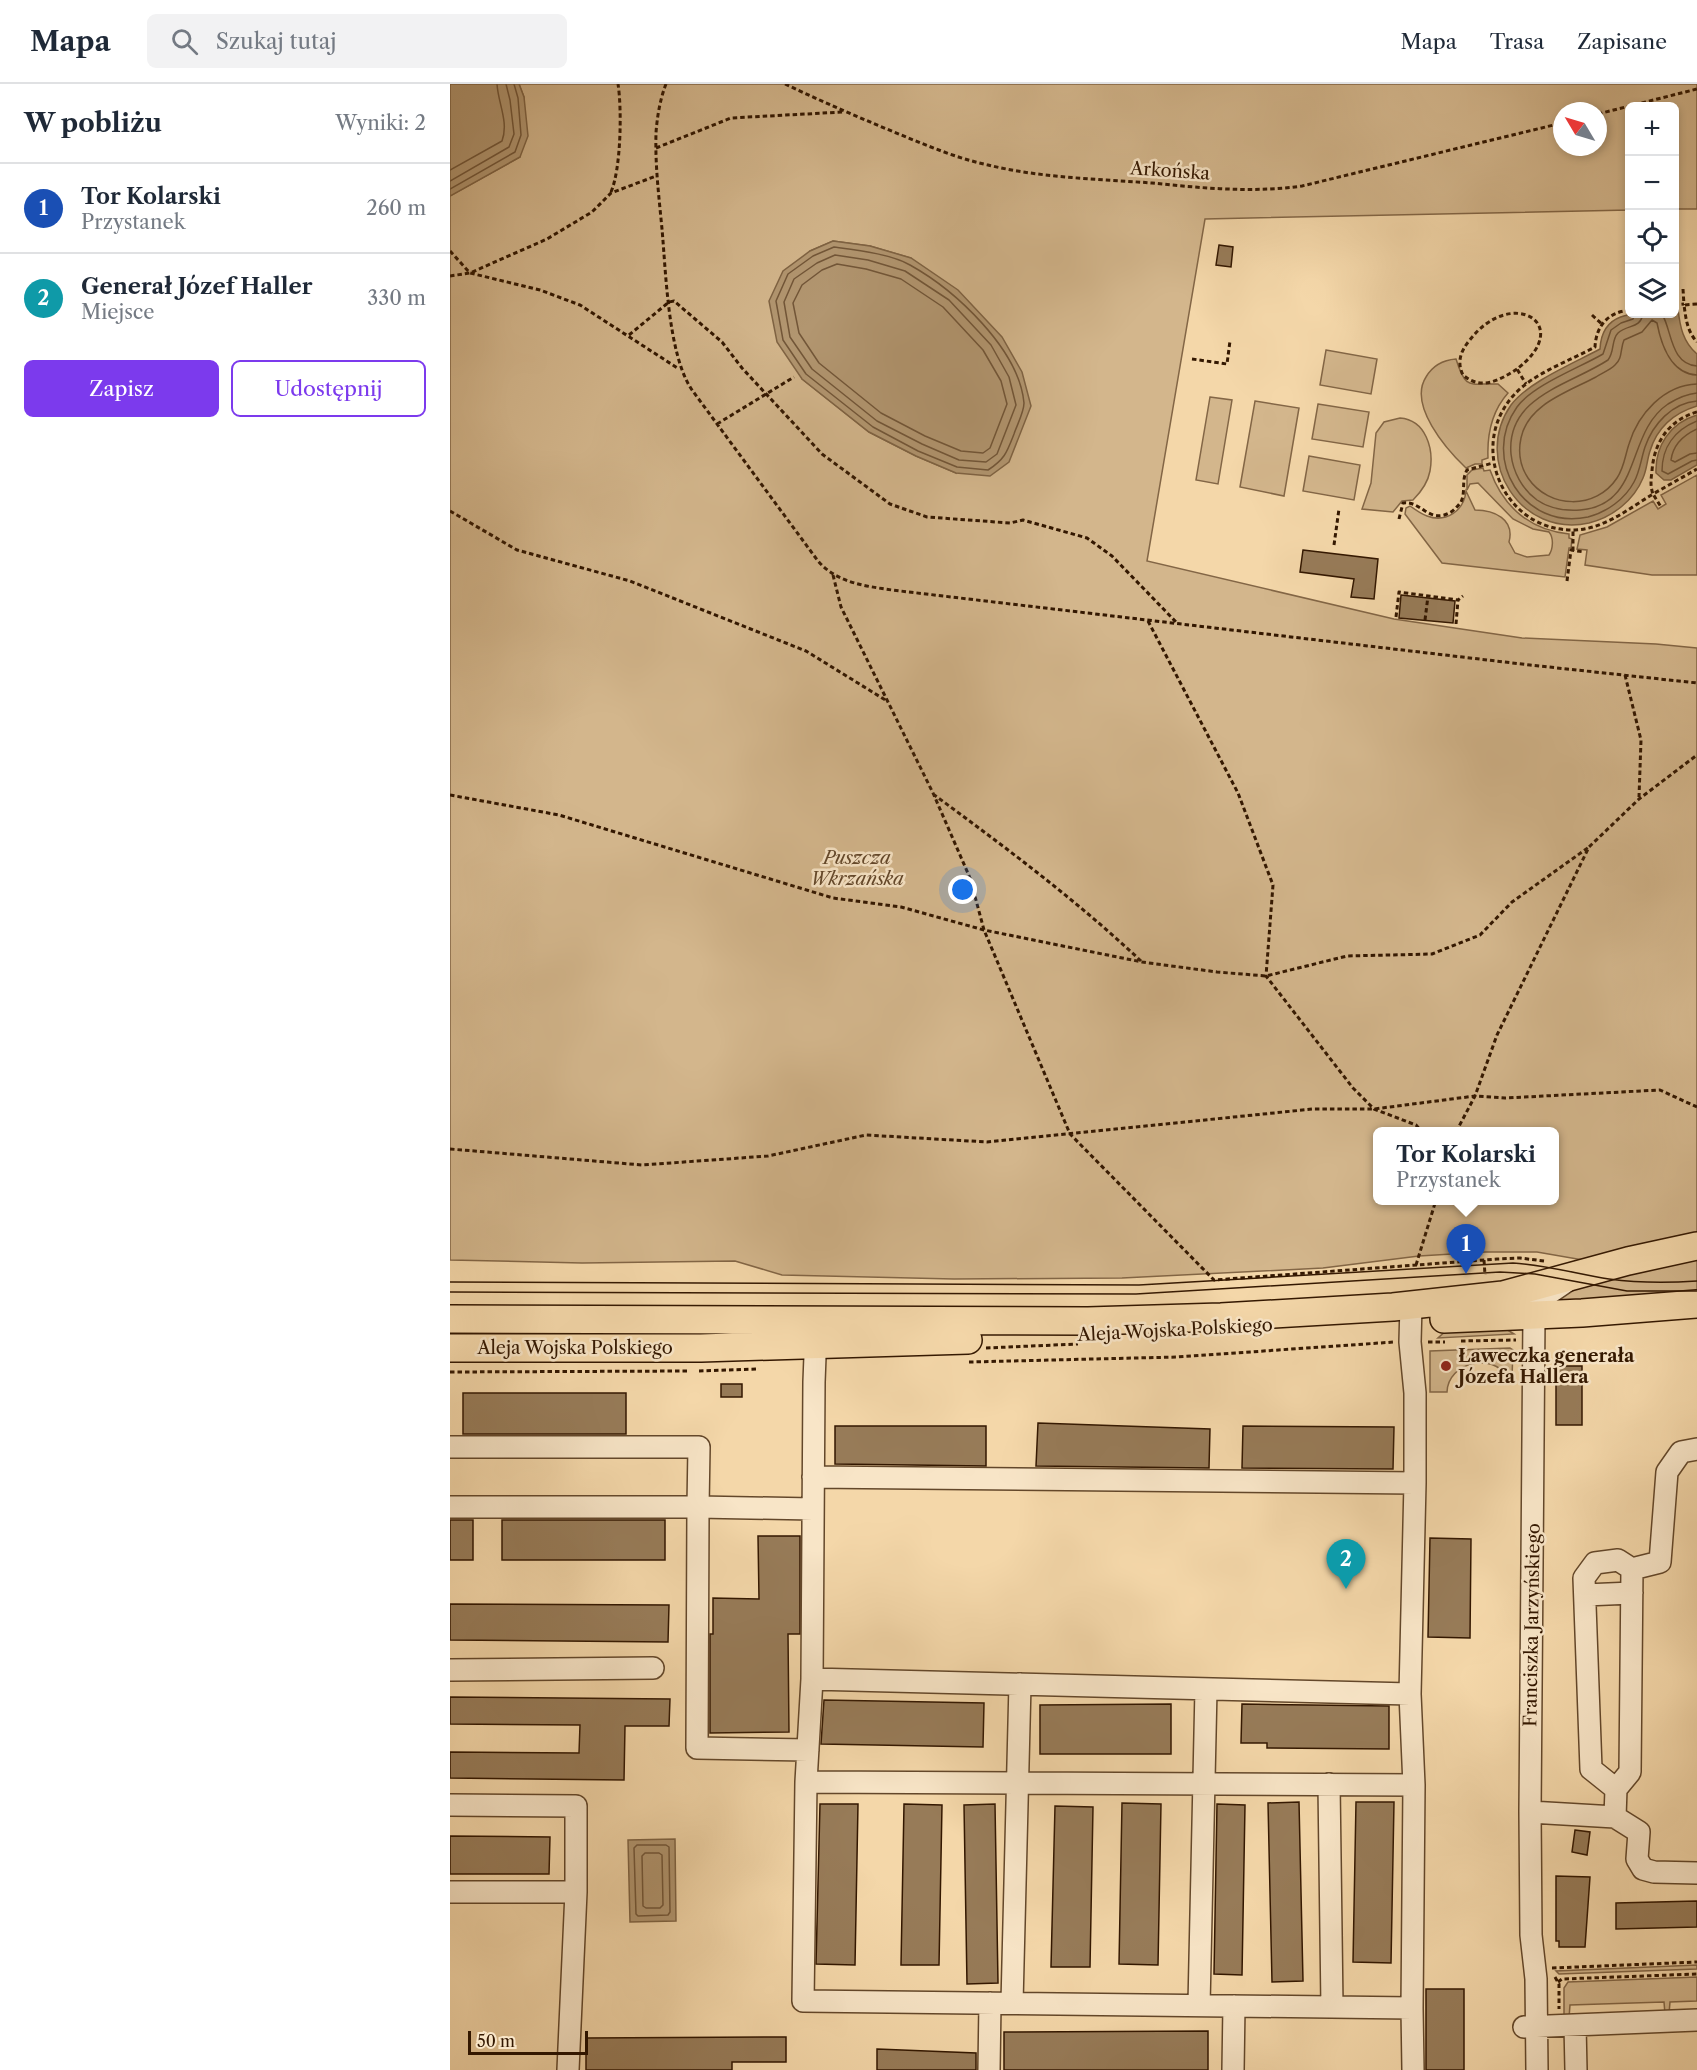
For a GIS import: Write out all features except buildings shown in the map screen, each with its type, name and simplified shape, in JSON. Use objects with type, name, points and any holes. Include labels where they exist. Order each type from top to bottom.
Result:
[{"type":"main road","name":"Aleja Wojska Polskiego","points":[[1411,1312],[1487,1288],[1572,1278],[1628,1261],[1697,1246]]},
{"type":"main road","name":"Aleja Wojska Polskiego","points":[[450,1348],[700,1348],[816,1333],[1088,1321],[1411,1312],[1534,1315],[1697,1304]]},
{"type":"main road","name":"Aleja Wojska Polskiego","points":[[450,1319],[700,1320],[816,1333]]},
{"type":"street","name":"Aleja Wojska Polskiego","points":[[1487,1288],[1518,1303],[1534,1315],[1545,1296],[1572,1278]]},
{"type":"street","points":[[1411,1312],[1410,1342],[1415,1393],[1410,1694],[1414,1785],[1413,2070]]},
{"type":"street","name":"Franciszka Jarzyńskiego","points":[[1534,1315],[1531,1935],[1522,1980],[1537,2070]]},
{"type":"street","points":[[700,1320],[700,1348]]},
{"type":"street","points":[[816,1333],[812,1679],[806,1782],[803,2001],[1412,2008]]},
{"type":"street","points":[[450,1447],[699,1447],[697,1748],[808,1750]]},
{"type":"street","points":[[1616,1788],[1591,1769],[1584,1578],[1595,1563],[1618,1560],[1632,1569],[1660,1562],[1667,1472],[1681,1452],[1697,1449]]},
{"type":"street","points":[[813,1477],[1415,1483]]},
{"type":"street","points":[[450,1507],[813,1509]]},
{"type":"street","points":[[1615,1817],[1616,1788],[1630,1772],[1632,1569]]},
{"type":"street","points":[[1585,1594],[1632,1593]]},
{"type":"street","points":[[450,1670],[653,1668]]},
{"type":"street","points":[[812,1679],[1410,1694]]},
{"type":"street","points":[[1012,2003],[1020,1684]]},
{"type":"street","points":[[1199,2006],[1206,1689]]},
{"type":"street","points":[[806,1782],[1414,1785]]},
{"type":"street","points":[[1329,1784],[1332,2007]]},
{"type":"street","points":[[450,1805],[576,1806],[576,1892],[568,2070]]},
{"type":"street","points":[[1530,1812],[1615,1817],[1639,1832],[1637,1859],[1643,1869],[1654,1872],[1697,1873]]},
{"type":"street","points":[[450,1892],[576,1892]]},
{"type":"street","points":[[989,2070],[990,2003]]},
{"type":"street","points":[[1233,2070],[1234,2006]]},
{"type":"street","points":[[1530,2026],[1697,2020]]},
{"type":"street","points":[[1567,2025],[1576,2070]]},
{"type":"street","name":"Franciszka Jarzyńskiego","points":[[1522,2070],[1530,2026]]},
{"type":"path","points":[[611,193],[615,176],[621,112],[618,84]]},
{"type":"path","points":[[666,84],[656,130],[656,176],[669,302],[681,370],[686,382],[818,561],[833,575],[858,584],[892,590],[1697,683]]},
{"type":"path","name":"Arkońska","points":[[785,84],[846,112],[948,153],[990,166],[1164,184],[1254,189],[1302,186],[1553,125]]},
{"type":"path","points":[[1607,112],[1697,89]]},
{"type":"path","points":[[656,148],[731,118],[846,112]]},
{"type":"path","points":[[450,276],[470,273],[547,240],[592,212],[611,193],[656,176]]},
{"type":"path","points":[[450,251],[470,273],[540,290],[580,305],[681,370]]},
{"type":"path","points":[[1683,289],[1686,324],[1691,336],[1697,342]]},
{"type":"path","points":[[629,335],[669,302],[675,301],[722,342],[742,368],[822,454],[890,504],[927,517],[1010,523],[1023,520],[1087,538],[1112,556],[1178,624]]},
{"type":"path","points":[[1679,304],[1697,304]]},
{"type":"path","points":[[1625,311],[1614,314],[1602,324],[1597,334],[1595,347],[1526,384],[1514,395],[1501,412],[1493,440],[1493,463],[1496,476],[1505,493],[1522,511],[1544,524],[1573,530],[1602,524],[1697,469]]},
{"type":"path","points":[[1524,313],[1531,315],[1540,325],[1540,338],[1533,356],[1517,369],[1502,379],[1485,384],[1472,382],[1463,375],[1460,360],[1465,346],[1481,327],[1502,315],[1524,313]]},
{"type":"path","points":[[1592,315],[1602,324]]},
{"type":"path","points":[[1192,359],[1227,364],[1230,341]]},
{"type":"path","points":[[1517,369],[1526,384]]},
{"type":"path","points":[[717,424],[794,377]]},
{"type":"path","points":[[1660,507],[1653,494],[1651,482],[1652,462],[1660,439],[1665,431],[1680,418],[1697,412]]},
{"type":"path","points":[[1399,519],[1403,503],[1407,502],[1433,515],[1447,514],[1460,503],[1464,494],[1464,476],[1467,470],[1493,463]]},
{"type":"path","points":[[1334,545],[1339,509]]},
{"type":"path","points":[[450,511],[517,550],[630,580],[807,651],[889,702]]},
{"type":"path","points":[[1567,581],[1571,550],[1573,551],[1573,530]]},
{"type":"path","points":[[1573,551],[1584,552]]},
{"type":"path","points":[[833,575],[841,607],[933,794],[970,878],[984,930],[1070,1134],[1214,1280],[1482,1260],[1487,1288]]},
{"type":"path","points":[[1396,617],[1399,592],[1458,600],[1463,596]]},
{"type":"path","points":[[1425,620],[1428,596]]},
{"type":"path","points":[[1456,624],[1458,600]]},
{"type":"path","points":[[1149,621],[1238,793],[1273,885],[1266,976],[1353,1088],[1374,1109],[1418,1127]]},
{"type":"path","points":[[1625,675],[1641,740],[1639,799]]},
{"type":"path","points":[[450,795],[559,815],[833,898],[901,907],[984,930],[1142,962],[1266,976],[1347,956],[1432,954],[1480,935],[1512,902],[1589,847],[1639,799],[1697,755]]},
{"type":"path","points":[[933,794],[1059,889],[1142,962]]},
{"type":"path","points":[[1458,1127],[1475,1096],[1497,1035],[1589,847]]},
{"type":"path","points":[[450,1149],[642,1165],[768,1156],[866,1135],[987,1142],[1313,1109],[1374,1109],[1475,1096],[1505,1098],[1660,1090],[1697,1107]]},
{"type":"path","points":[[1416,1265],[1434,1205]]},
{"type":"path","points":[[1544,1968],[1697,1962]]},
{"type":"path","points":[[1548,1963],[1558,1982],[1567,2025]]},
{"type":"path","points":[[1558,1982],[1562,1979],[1697,1974]]},
{"type":"green space","name":"Puszcza Wkrzańska","points":[[519,84],[1697,84],[1697,209],[1679,209],[1679,102],[1625,102],[1625,210],[1205,219],[1147,561],[1394,619],[1522,638],[1697,648],[1697,1236],[1583,1260],[1537,1252],[1485,1252],[1419,1256],[1323,1268],[1122,1278],[954,1279],[782,1275],[735,1261],[582,1263],[450,1260],[450,196],[520,157],[524,97]],"holes":[[[833,241],[870,246],[911,258],[956,473],[869,432],[802,379],[810,251]]]},
{"type":"green space","points":[[1326,350],[1377,359],[1371,394],[1320,385]]},
{"type":"green space","points":[[1456,359],[1466,381],[1475,384],[1498,384],[1508,393],[1494,415],[1488,441],[1488,458],[1482,460],[1482,464],[1466,468],[1449,450],[1432,426],[1425,413],[1422,400],[1422,388],[1432,369],[1439,364]]},
{"type":"green space","points":[[1210,397],[1232,400],[1218,484],[1196,480]]},
{"type":"green space","points":[[1255,401],[1299,408],[1284,496],[1240,487]]},
{"type":"green space","points":[[1318,404],[1369,412],[1363,447],[1312,439]]},
{"type":"green space","points":[[1400,418],[1416,424],[1426,437],[1431,454],[1428,479],[1413,500],[1402,501],[1393,512],[1362,509],[1371,483],[1376,433],[1384,422]]},
{"type":"green space","points":[[1309,456],[1360,465],[1354,500],[1303,491]]},
{"type":"green space","points":[[1483,468],[1484,471],[1490,470],[1502,495],[1530,522],[1555,532],[1569,534],[1569,538],[1572,539],[1565,577],[1442,563],[1405,514],[1406,508],[1410,506],[1434,518],[1453,514],[1462,504],[1466,491],[1475,510],[1496,514],[1506,522],[1509,527],[1509,542],[1515,553],[1527,557],[1549,555],[1552,537],[1549,532],[1533,529],[1513,519],[1478,483],[1470,484],[1467,490],[1467,475],[1472,470]]},
{"type":"green space","points":[[1697,475],[1697,575],[1652,575],[1585,565],[1587,550],[1577,549],[1580,535],[1607,527],[1653,501],[1658,509],[1666,504],[1661,495]]},
{"type":"green space","points":[[1697,1254],[1697,1295],[1555,1305],[1548,1297]]},
{"type":"green space","points":[[1506,1329],[1514,1334],[1438,1338],[1447,1330]]},
{"type":"green space","points":[[1510,1348],[1513,1350],[1512,1377],[1507,1377],[1500,1369],[1492,1365],[1472,1364],[1455,1373],[1449,1382],[1447,1392],[1430,1392],[1430,1351]]},
{"type":"green space","points":[[1697,1965],[1697,1969],[1559,1974],[1556,1971]]},
{"type":"green space","points":[[1697,1977],[1697,2001],[1670,2002],[1669,2014],[1665,2014],[1664,2002],[1570,2005],[1569,2018],[1564,2018],[1564,1988],[1568,1982]]},
{"type":"water","points":[[450,84],[519,84],[524,97],[528,136],[520,157],[450,196]]},
{"type":"water","points":[[833,241],[870,246],[911,258],[958,290],[1002,337],[1022,372],[1031,406],[1009,462],[990,476],[956,473],[869,432],[802,379],[777,342],[769,301],[783,271],[810,251]]},
{"type":"water","points":[[1625,315],[1625,318],[1679,318],[1679,315],[1685,339],[1697,354],[1697,406],[1674,417],[1662,428],[1653,443],[1639,486],[1614,512],[1589,523],[1565,525],[1543,519],[1524,507],[1510,491],[1501,471],[1497,449],[1500,427],[1511,405],[1528,389],[1600,349],[1602,335],[1608,325]]},
{"type":"water","points":[[1697,415],[1697,465],[1671,480],[1664,480],[1656,473],[1661,445],[1679,424]]},
{"type":"water","points":[[675,1839],[676,1921],[630,1922],[628,1840]]},
{"type":"tram line","points":[[450,1282],[1139,1285],[1513,1263],[1620,1280],[1697,1281]]},
{"type":"tram line","points":[[450,1292],[1136,1294],[1500,1272],[1535,1274],[1627,1291],[1697,1291]]},
{"type":"place","name":"Tor Kolarski","points":[[1466,1274]]},
{"type":"place","name":"Ławeczka generała Józefa Hallera","points":[[1446,1366]]},
{"type":"place","name":"Generał Józef Haller","points":[[1346,1589]]}]
